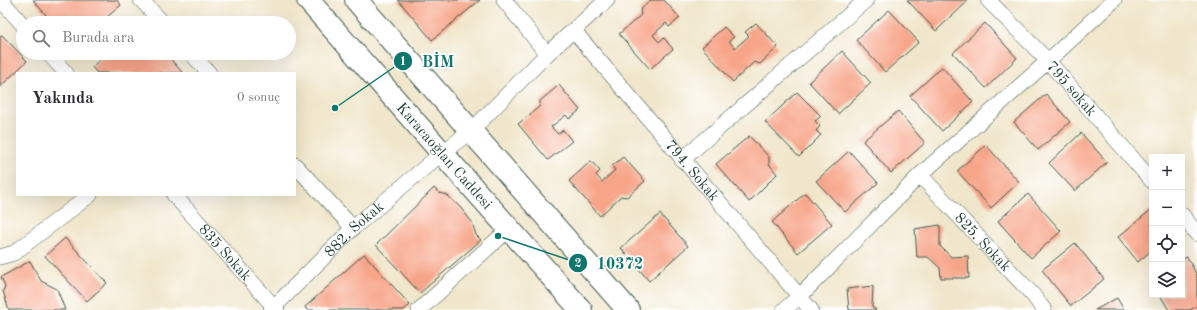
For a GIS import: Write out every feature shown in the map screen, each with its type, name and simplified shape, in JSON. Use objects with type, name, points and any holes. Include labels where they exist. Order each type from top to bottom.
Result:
[{"type":"main road","name":"Karacaoğlan Caddesi","points":[[308,0],[581,310]]},
{"type":"main road","points":[[356,0],[628,310]]},
{"type":"street","points":[[1,0],[16,17]]},
{"type":"street","points":[[141,0],[156,16]]},
{"type":"street","points":[[504,0],[547,54]]},
{"type":"street","name":"882. Sokak","points":[[274,309],[353,228],[442,153],[471,131],[547,54],[607,0]]},
{"type":"street","points":[[682,160],[866,0]]},
{"type":"street","name":"795 sokak","points":[[988,0],[1048,61],[1149,178]]},
{"type":"street","points":[[784,310],[799,297],[920,175],[1114,0]]},
{"type":"street","name":"794. Sokak","points":[[574,31],[682,160],[811,310]]},
{"type":"street","points":[[54,60],[65,72]]},
{"type":"street","points":[[197,60],[208,72]]},
{"type":"street","points":[[296,166],[353,228]]},
{"type":"street","name":"825. Sokak","points":[[920,175],[1033,295],[1044,310]]},
{"type":"street","points":[[0,258],[14,253],[89,196]]},
{"type":"street","name":"835 Sokak","points":[[175,196],[274,309]]},
{"type":"street","points":[[1185,219],[1197,234]]},
{"type":"street","points":[[419,310],[509,229]]},
{"type":"building","points":[[33,0],[117,0],[121,5],[108,16],[47,16]]},
{"type":"building","points":[[398,0],[480,0],[432,40]]},
{"type":"building","points":[[651,0],[664,0],[680,18],[669,27],[666,23],[653,35],[659,42],[664,38],[673,49],[650,69],[619,34],[641,15],[640,10]]},
{"type":"building","points":[[907,0],[966,0],[967,2],[936,31]]},
{"type":"building","points":[[889,10],[919,42],[885,72],[856,40]]},
{"type":"building","points":[[756,23],[778,47],[760,64],[754,62],[733,82],[702,47],[724,27],[734,37],[729,41],[735,48],[749,36],[745,32]]},
{"type":"building","points":[[985,23],[1017,58],[986,88],[953,53]]},
{"type":"building","points":[[2,35],[16,50],[16,60],[27,61],[0,87],[0,36]]},
{"type":"building","points":[[842,51],[871,83],[838,114],[809,82]]},
{"type":"building","points":[[100,60],[171,60],[182,72],[96,72],[92,67]]},
{"type":"building","points":[[942,67],[973,102],[942,131],[910,96]]},
{"type":"building","points":[[559,85],[580,110],[569,119],[566,115],[551,127],[558,134],[563,130],[572,141],[548,160],[518,124],[540,106],[540,101]]},
{"type":"building","points":[[797,92],[821,116],[815,121],[820,126],[816,131],[821,135],[799,157],[765,122]]},
{"type":"building","points":[[1046,94],[1070,122],[1038,150],[1014,122]]},
{"type":"building","points":[[898,111],[925,143],[891,173],[863,141]]},
{"type":"building","points":[[1081,133],[1107,162],[1075,191],[1049,163]]},
{"type":"building","points":[[749,136],[769,157],[769,164],[777,174],[749,202],[716,164]]},
{"type":"building","points":[[986,145],[1019,182],[991,208],[957,171]]},
{"type":"building","points":[[849,151],[878,183],[845,212],[816,181]]},
{"type":"building","points":[[623,157],[645,181],[627,197],[621,196],[600,216],[569,181],[591,161],[600,171],[596,175],[602,182],[615,170],[612,166]]},
{"type":"building","points":[[434,188],[439,193],[447,195],[460,207],[472,222],[476,235],[481,240],[420,293],[376,245]]},
{"type":"building","points":[[805,193],[832,224],[798,253],[772,222]]},
{"type":"building","points":[[1028,194],[1061,231],[1031,258],[998,221]]},
{"type":"building","points":[[1149,211],[1149,253],[1138,262],[1118,237]]},
{"type":"building","points":[[660,214],[688,246],[649,281],[621,248]]},
{"type":"building","points":[[940,225],[940,246],[951,257],[968,256],[969,278],[941,278],[940,268],[928,257],[917,257],[915,229]]},
{"type":"building","points":[[65,238],[107,283],[87,301],[45,256]]},
{"type":"building","points":[[1075,243],[1104,279],[1071,306],[1042,270]]},
{"type":"building","points":[[364,254],[410,305],[404,310],[307,310],[305,307]]},
{"type":"building","points":[[1187,257],[1197,275],[1197,306],[1190,310],[1169,310],[1162,298],[1185,298],[1185,258]]},
{"type":"building","points":[[30,261],[41,281],[57,289],[65,310],[9,310],[3,291],[5,286],[1,277]]},
{"type":"building","points":[[873,286],[872,307],[876,310],[849,310],[847,289]]},
{"type":"building","points":[[1117,298],[1124,310],[1095,310]]},
{"type":"place","name":"BİM","points":[[335,108]]},
{"type":"place","name":"10372","points":[[498,236]]}]
